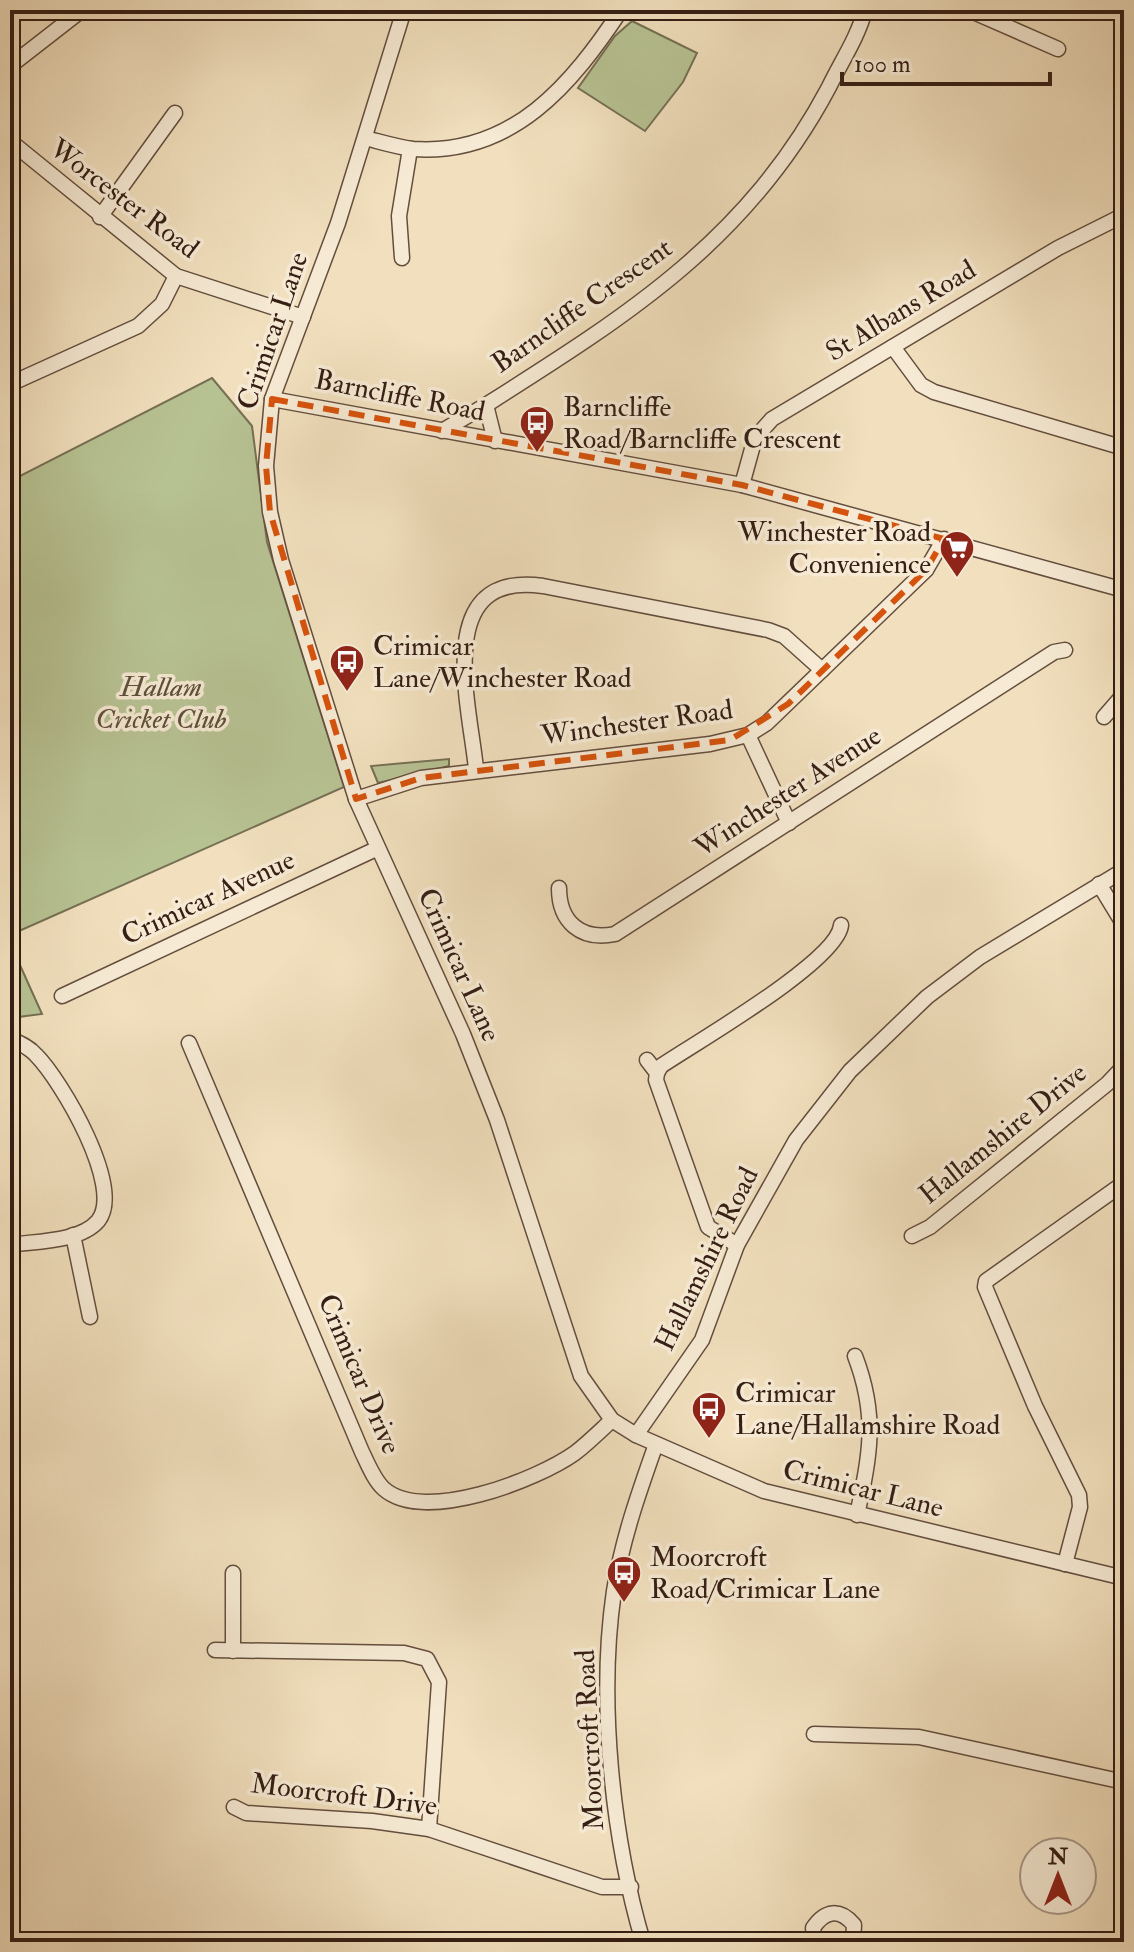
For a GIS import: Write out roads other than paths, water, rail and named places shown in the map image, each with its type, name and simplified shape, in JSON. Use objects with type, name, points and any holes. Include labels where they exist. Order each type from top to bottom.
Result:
[{"type":"street","points":[[10,66],[82,10]]},
{"type":"street","name":"Crimicar Lane","points":[[404,10],[365,138],[272,399],[266,466],[270,512],[281,560],[356,799],[376,849],[415,925],[497,1120],[581,1376],[612,1420],[636,1435],[764,1491],[1124,1578]]},
{"type":"street","points":[[365,138],[410,149],[432,149],[476,140],[537,111],[593,54],[621,10]]},
{"type":"street","name":"Barncliffe Crescent","points":[[442,431],[641,304],[732,223],[787,155],[817,109],[865,10]]},
{"type":"street","points":[[969,10],[1058,49]]},
{"type":"street","points":[[100,217],[175,113]]},
{"type":"street","name":"Worcester Road","points":[[10,141],[176,276],[303,317]]},
{"type":"street","points":[[402,258],[399,216],[410,149]]},
{"type":"street","name":"St Albans Road","points":[[742,485],[761,428],[1058,248],[1124,215]]},
{"type":"street","points":[[10,384],[138,326],[162,304],[176,276]]},
{"type":"street","points":[[893,347],[921,385],[934,392],[1124,448]]},
{"type":"street","name":"Barncliffe Road","points":[[272,399],[742,485],[1124,590]]},
{"type":"street","name":"Barncliffe Crescent","points":[[486,405],[495,441]]},
{"type":"street","name":"Winchester Road","points":[[356,799],[421,778],[476,769],[710,744],[748,735],[767,723],[926,570],[944,539]]},
{"type":"street","points":[[476,769],[464,653],[466,625],[481,603],[515,585],[543,586],[768,630],[784,636],[822,670]]},
{"type":"street","name":"Winchester Avenue","points":[[559,888],[561,909],[568,922],[589,936],[615,934],[1054,652],[1065,650]]},
{"type":"street","points":[[1104,717],[1124,694]]},
{"type":"street","points":[[748,735],[789,823]]},
{"type":"street","name":"Crimicar Avenue","points":[[62,996],[376,849]]},
{"type":"street","name":"Hallamshire Road","points":[[636,1435],[702,1340],[737,1245],[796,1140],[821,1104],[879,1040],[980,957],[1124,870]]},
{"type":"street","points":[[1099,884],[1124,925]]},
{"type":"street","points":[[737,1245],[708,1227],[656,1080],[657,1073],[661,1066],[794,979],[839,938],[841,925]]},
{"type":"street","points":[[10,1039],[37,1055],[69,1098],[100,1175],[105,1204],[101,1217],[92,1226],[73,1235],[10,1245]]},
{"type":"street","name":"Crimicar Drive","points":[[189,1043],[362,1452],[382,1488],[415,1503],[433,1504],[464,1497],[544,1470],[574,1453],[612,1420]]},
{"type":"street","points":[[647,1060],[657,1073]]},
{"type":"street","name":"Hallamshire Drive","points":[[912,1236],[930,1227],[1107,1084],[1124,1066]]},
{"type":"street","points":[[1065,1564],[1080,1507],[1079,1495],[1035,1406],[985,1287],[986,1281],[1124,1183]]},
{"type":"street","points":[[73,1235],[90,1317]]},
{"type":"street","points":[[855,1356],[869,1405],[872,1434],[857,1515]]},
{"type":"street","name":"Moorcroft Road","points":[[643,1942],[631,1887],[612,1758],[607,1682],[611,1624],[624,1544],[656,1444]]},
{"type":"street","points":[[233,1573],[233,1651]]},
{"type":"street","points":[[215,1650],[417,1654],[427,1659],[439,1682],[429,1829]]},
{"type":"street","points":[[814,1734],[919,1737],[1124,1782]]},
{"type":"street","name":"Moorcroft Drive","points":[[234,1807],[246,1813],[372,1821],[429,1829],[602,1887],[631,1887]]},
{"type":"street","points":[[815,1942],[813,1928],[820,1917],[834,1912],[846,1916],[854,1925],[853,1942]]},
{"type":"place","name":"Barncliffe Road/Barncliffe Crescent","points":[[537,454]]},
{"type":"place","name":"Winchester Road Convenience","points":[[957,579]]},
{"type":"place","name":"Crimicar Lane/Winchester Road","points":[[347,693]]},
{"type":"place","name":"Crimicar Lane/Hallamshire Road","points":[[709,1440]]},
{"type":"place","name":"Moorcroft Road/Crimicar Lane","points":[[624,1604]]},
{"type":"park label","name":"Hallam Cricket Club","points":[[161,703]]}]
